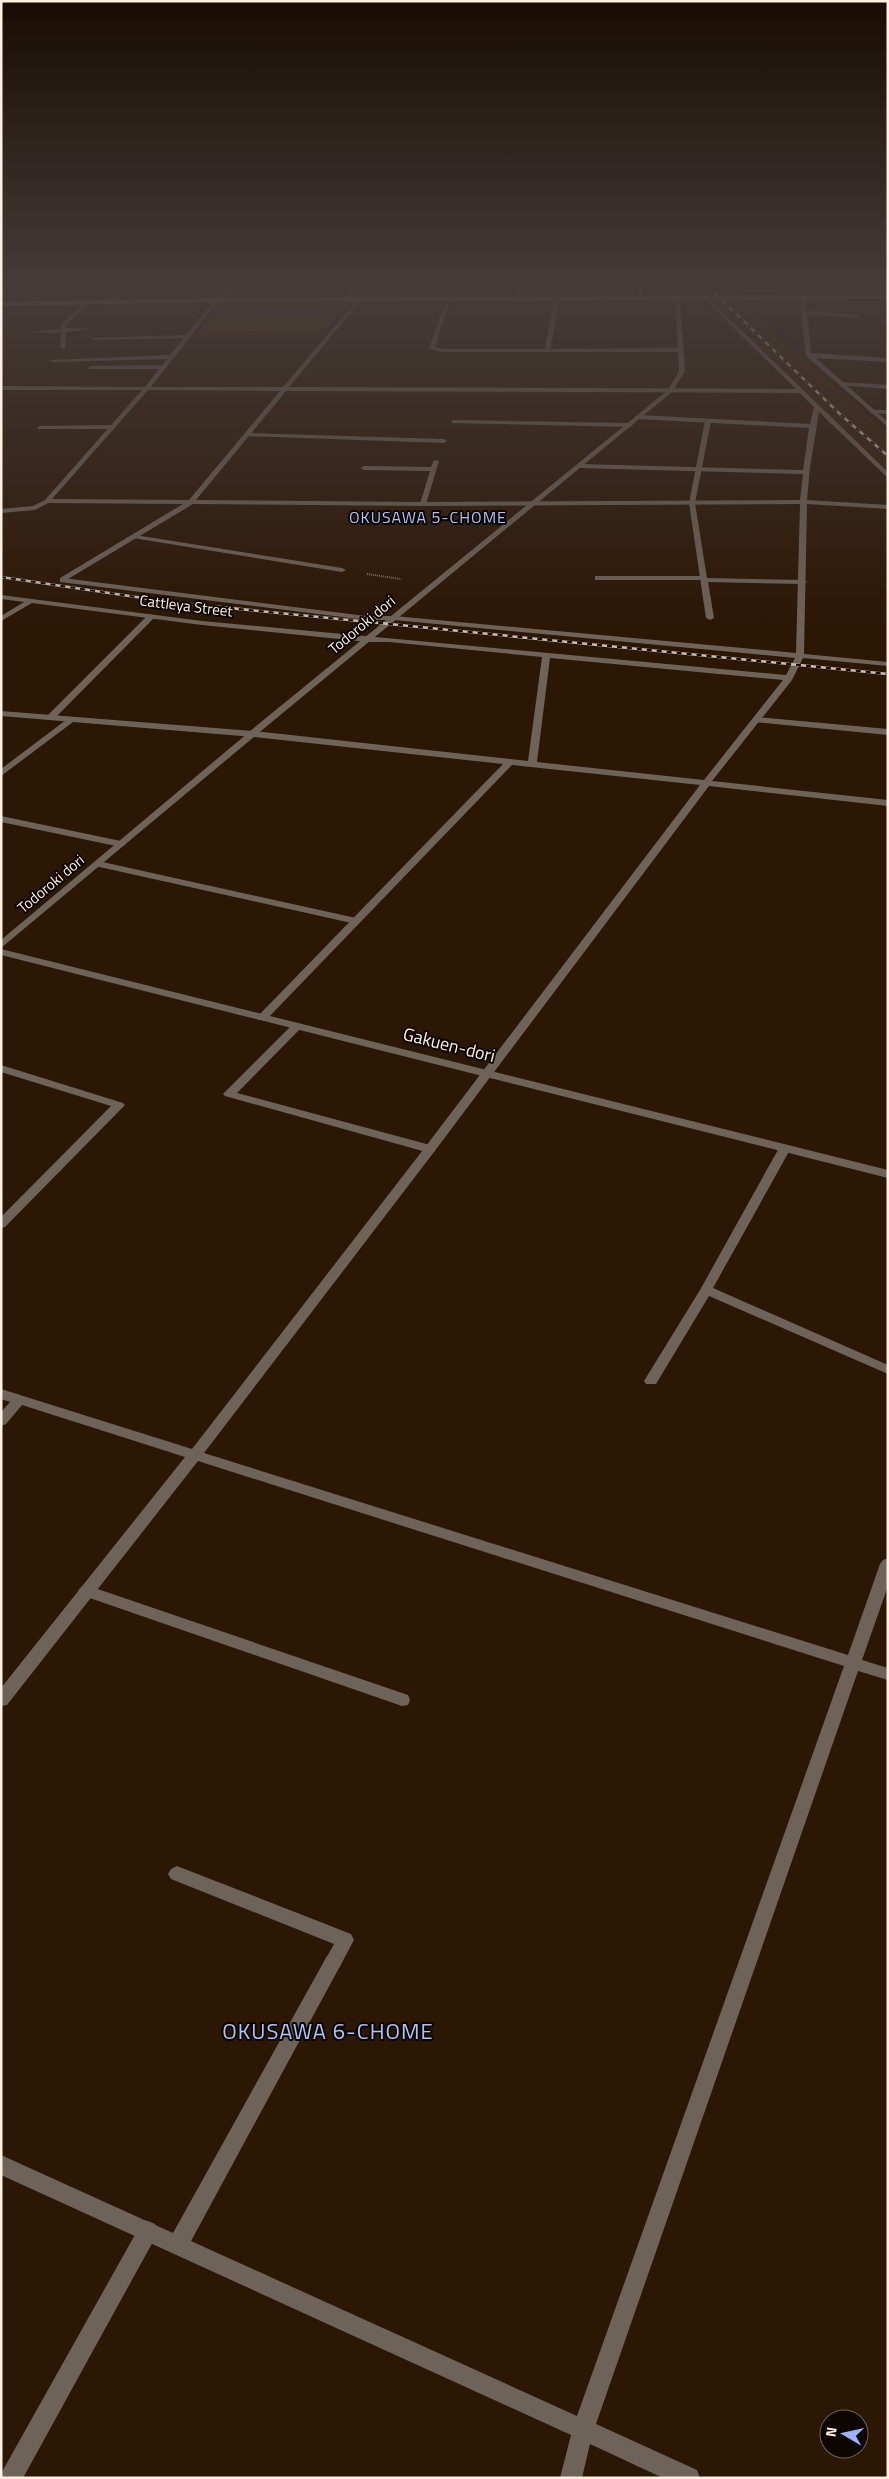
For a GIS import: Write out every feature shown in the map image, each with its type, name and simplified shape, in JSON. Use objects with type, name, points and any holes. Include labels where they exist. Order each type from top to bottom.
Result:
[{"type":"street","points":[[1,511],[35,508],[47,502],[138,399]]},
{"type":"street","points":[[277,399],[190,503],[63,580],[366,618],[394,618],[888,664]]},
{"type":"street","name":"Todoroki dori","points":[[1,945],[253,734],[660,399]]},
{"type":"street","points":[[809,399],[844,435],[888,476]]},
{"type":"street","points":[[857,399],[888,425]]},
{"type":"street","points":[[1,1700],[194,1456],[430,1149],[706,784],[789,678],[800,656],[804,582],[803,502],[812,426],[817,406]]},
{"type":"street","points":[[872,412],[888,412]]},
{"type":"street","points":[[638,417],[812,426]]},
{"type":"street","points":[[708,420],[692,503],[710,618]]},
{"type":"street","points":[[453,422],[630,425]]},
{"type":"street","points":[[39,428],[112,428]]},
{"type":"street","points":[[247,435],[444,441]]},
{"type":"street","points":[[423,504],[436,461]]},
{"type":"street","points":[[580,466],[807,472]]},
{"type":"street","points":[[364,468],[434,469]]},
{"type":"street","points":[[47,502],[423,504],[803,502],[888,507]]},
{"type":"street","points":[[135,537],[342,570]]},
{"type":"street","points":[[598,578],[804,582]]},
{"type":"street","name":"Cattleya Street","points":[[1,597],[368,640],[389,640],[789,678]]},
{"type":"street","points":[[1,619],[32,601]]},
{"type":"street","points":[[51,717],[152,616]]},
{"type":"street","points":[[532,764],[546,655]]},
{"type":"street","points":[[1,712],[253,734],[888,803]]},
{"type":"street","points":[[1,773],[73,719]]},
{"type":"street","points":[[756,720],[888,732]]},
{"type":"street","points":[[262,1018],[510,762]]},
{"type":"street","points":[[1,819],[121,844]]},
{"type":"street","points":[[98,864],[356,921]]},
{"type":"street","name":"Gakuen-dori","points":[[1,952],[262,1018],[488,1072],[888,1174]]},
{"type":"street","points":[[297,1026],[230,1094],[430,1149]]},
{"type":"street","points":[[1,1068],[119,1105],[1,1224]]},
{"type":"street","points":[[651,1381],[706,1290],[785,1148]]},
{"type":"street","points":[[706,1290],[888,1370]]},
{"type":"street","points":[[1,1394],[888,1674]]},
{"type":"street","points":[[1,1421],[19,1400]]},
{"type":"street","points":[[571,2478],[583,2430],[888,1564]]},
{"type":"street","points":[[86,1591],[402,1700]]},
{"type":"street","points":[[177,1874],[345,1940],[178,2245]]},
{"type":"street","points":[[1,2165],[689,2478]]},
{"type":"street","points":[[11,2478],[148,2231]]},
{"type":"path","points":[[342,570],[434,584]]},
{"type":"shaded area","points":[[811,399],[850,399],[888,433],[888,470],[848,435]]},
{"type":"railway","points":[[824,399],[888,456]]},
{"type":"railway","points":[[1,577],[170,602],[888,674]]},
{"type":"district","name":"OKUSAWA 5-CHOME","points":[[428,517]]},
{"type":"district","name":"OKUSAWA 6-CHOME","points":[[328,2031]]}]
